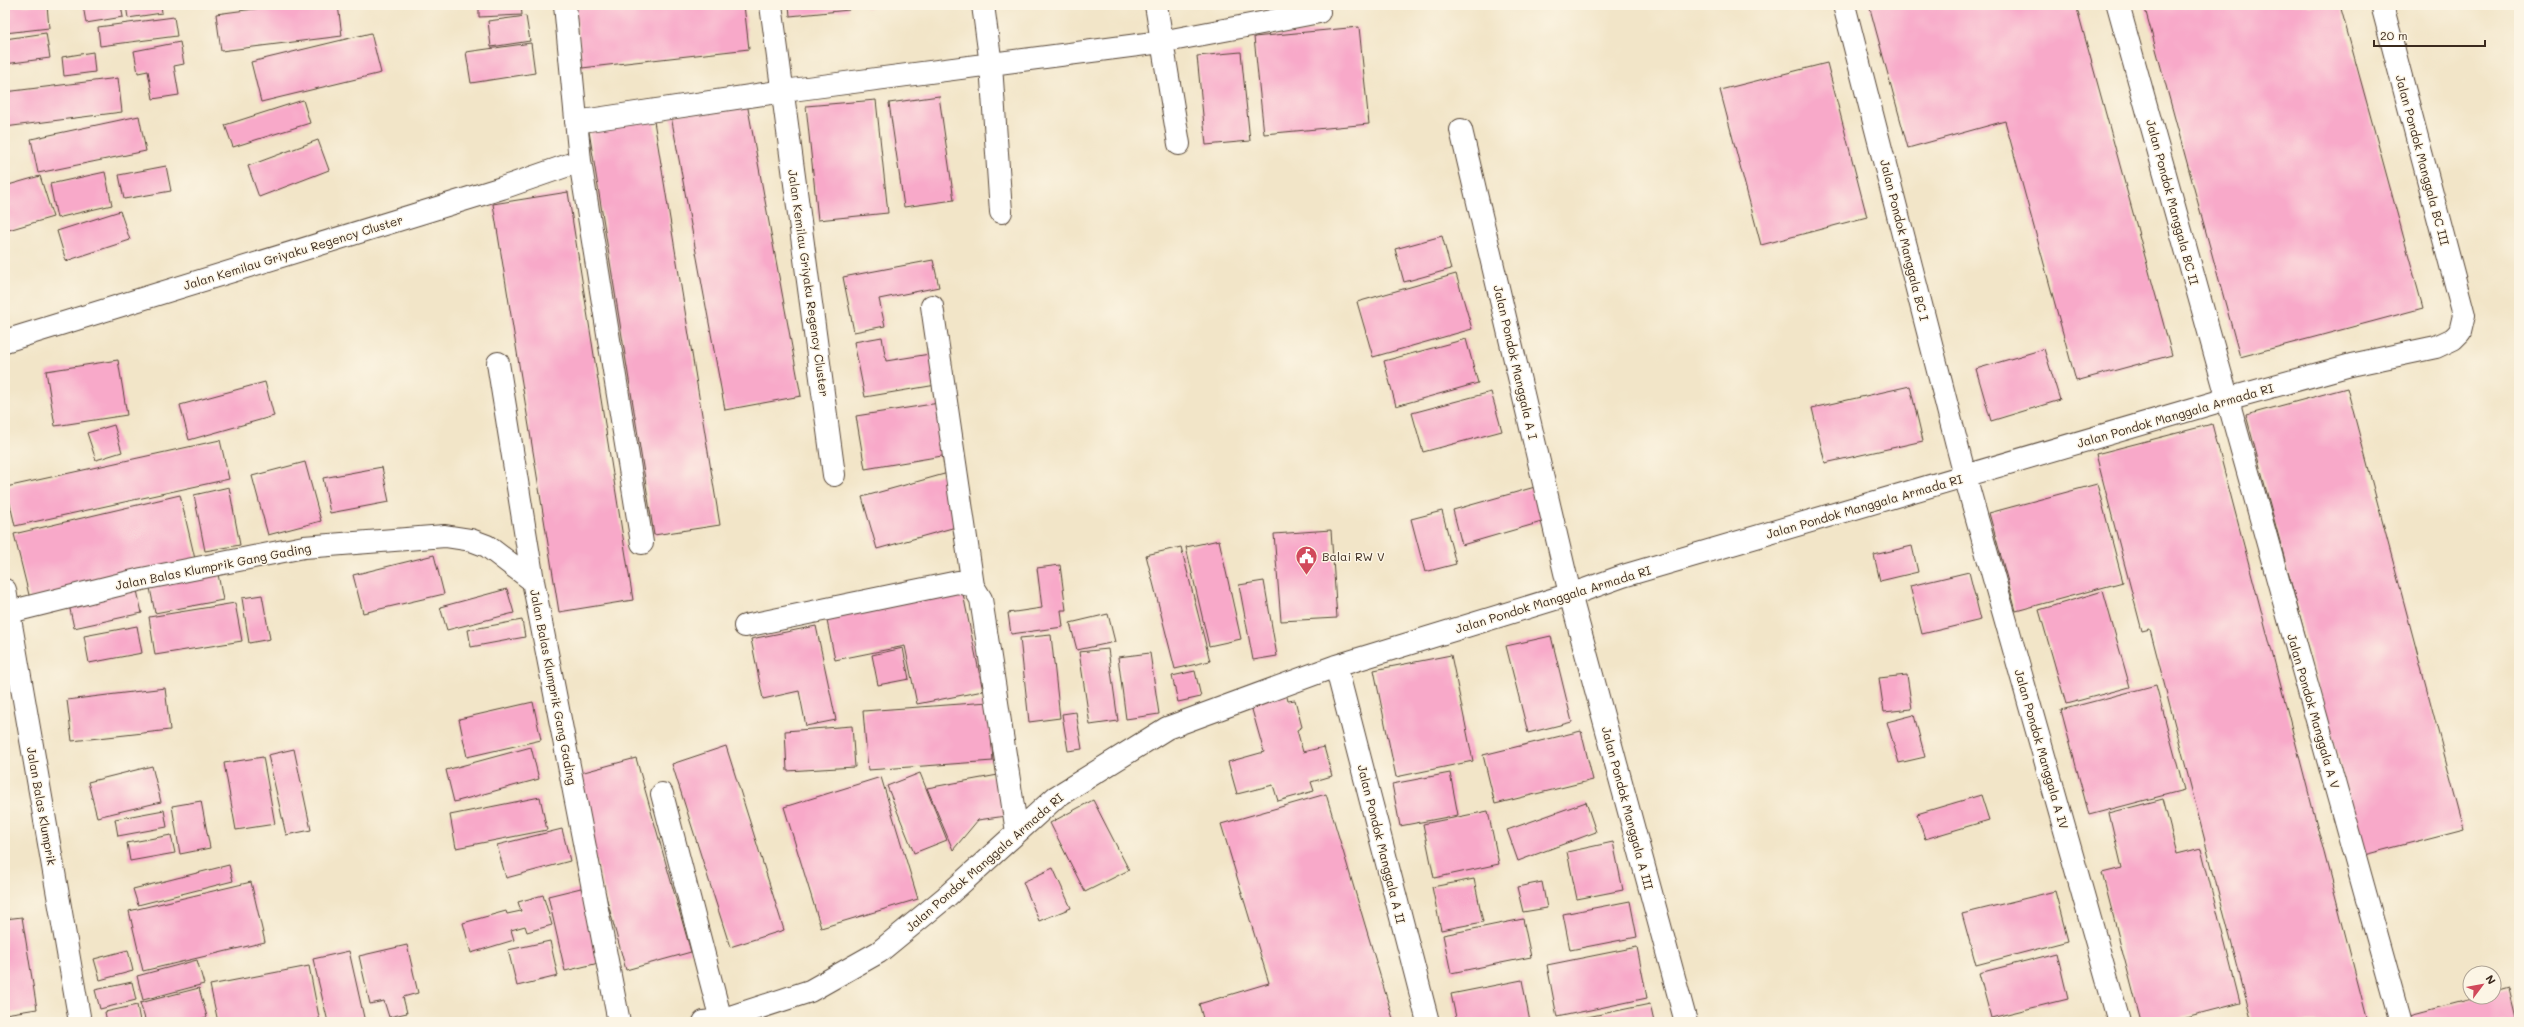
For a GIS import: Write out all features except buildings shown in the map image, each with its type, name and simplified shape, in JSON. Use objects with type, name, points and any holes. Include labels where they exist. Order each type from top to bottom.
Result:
[{"type":"street","points":[[565,5],[580,161],[642,542]]},
{"type":"street","name":"Jalan Kemilau Griyaku Regency Cluster","points":[[771,5],[784,91],[834,475]]},
{"type":"street","points":[[983,5],[991,64],[1001,212]]},
{"type":"street","points":[[1156,5],[1179,144]]},
{"type":"street","name":"Jalan Pondok Manggala BC I","points":[[1844,5],[1966,476]]},
{"type":"street","name":"Jalan Pondok Manggala BC II","points":[[2118,5],[2227,399]]},
{"type":"street","name":"Jalan Pondok Manggala BC III","points":[[2382,5],[2464,315]]},
{"type":"street","points":[[576,122],[784,91],[1161,42],[1319,12]]},
{"type":"street","name":"Jalan Pondok Manggala A I","points":[[1461,130],[1570,594]]},
{"type":"street","name":"Jalan Kemilau Griyaku Regency Cluster","points":[[5,341],[502,188],[580,161]]},
{"type":"street","points":[[932,306],[973,586],[981,599],[1017,832]]},
{"type":"street","name":"Jalan Pondok Manggala Armada RI","points":[[712,1021],[810,991],[879,952],[946,897],[1056,797],[1167,728],[1336,666],[1570,594],[1623,576],[2227,399],[2351,365],[2436,347],[2453,339],[2460,332],[2464,315]]},
{"type":"street","points":[[498,364],[533,581]]},
{"type":"street","name":"Jalan Pondok Manggala A V","points":[[2227,399],[2401,1022]]},
{"type":"street","name":"Jalan Pondok Manggala A IV","points":[[1966,476],[2119,1022]]},
{"type":"street","name":"Jalan Balas Klumprik Gang Gading","points":[[9,612],[142,579],[304,547],[445,536],[471,540],[487,546],[533,581],[619,1022]]},
{"type":"street","points":[[745,626],[958,582],[973,586]]},
{"type":"street","name":"Jalan Balas Klumprik","points":[[5,590],[80,1022]]},
{"type":"street","name":"Jalan Pondok Manggala A III","points":[[1570,594],[1686,1022]]},
{"type":"street","name":"Jalan Pondok Manggala A II","points":[[1336,666],[1428,1022]]},
{"type":"street","points":[[662,794],[712,1021]]},
{"type":"place","name":"Balai RW V","points":[[1306,576]]}]
